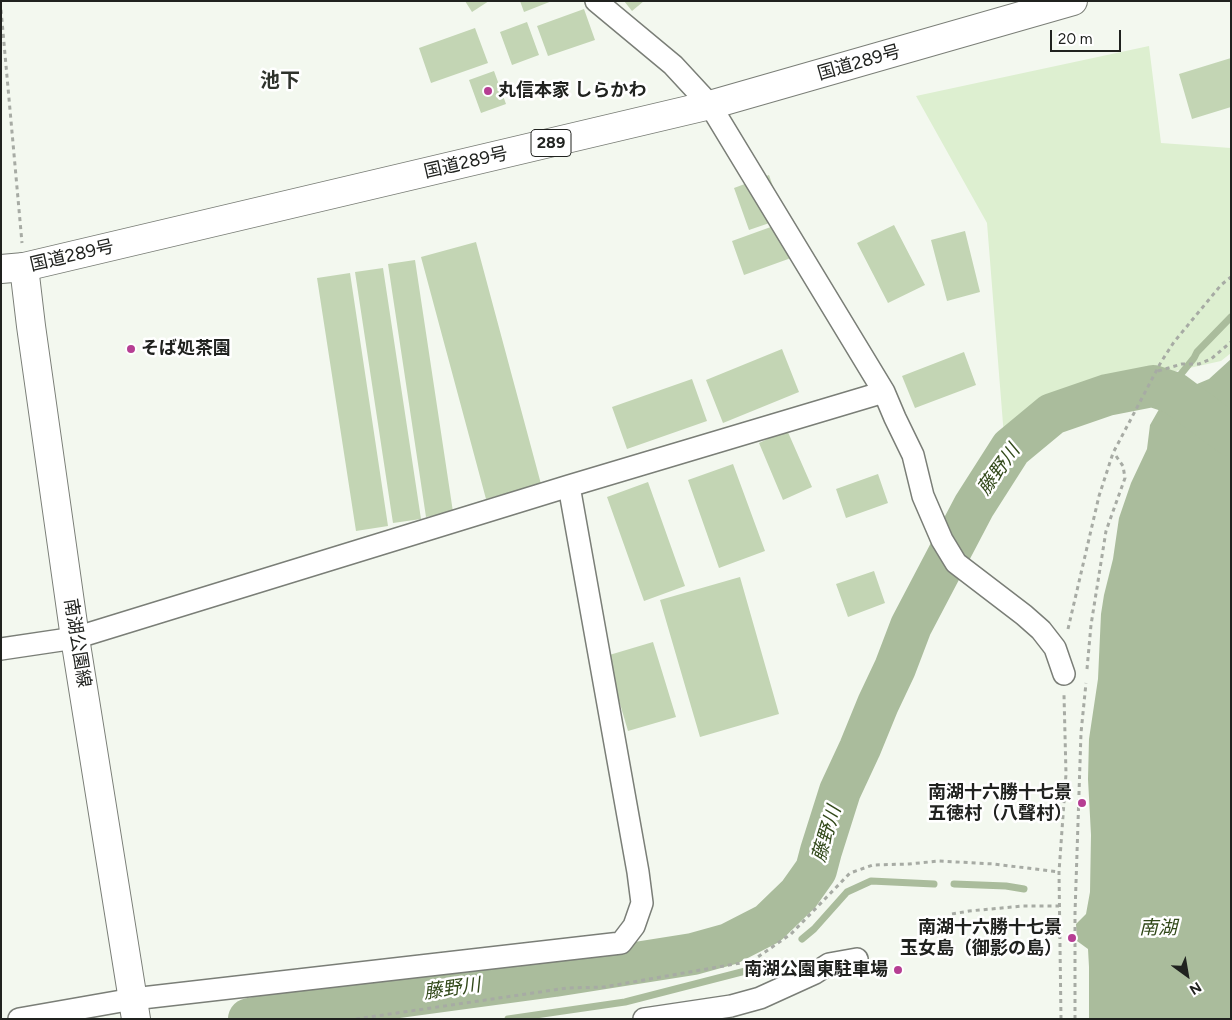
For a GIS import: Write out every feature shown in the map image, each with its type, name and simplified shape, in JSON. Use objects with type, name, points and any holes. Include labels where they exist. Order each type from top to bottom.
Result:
[{"type":"main road","name":"国道289号","points":[[13,268],[710,105],[1072,1]]},
{"type":"main road","name":"南湖公園線","points":[[13,268],[31,326],[75,638],[134,1009]]},
{"type":"street","points":[[596,1],[673,65],[710,105],[884,392],[913,455],[923,496],[942,540],[956,563],[1041,630],[1055,648],[1064,674]]},
{"type":"street","points":[[1,649],[75,638],[569,486],[884,392]]},
{"type":"street","points":[[19,1019],[134,1009],[621,943],[634,926],[642,903],[569,486]]},
{"type":"street","points":[[644,1019],[731,1006],[760,998],[815,973],[829,964],[856,959]]},
{"type":"path","points":[[1,10],[13,268]]},
{"type":"path","points":[[1068,631],[1099,496],[1113,452],[1158,371],[1161,362],[1174,342],[1221,285],[1231,277]]},
{"type":"path","points":[[1158,371],[1182,364],[1199,364],[1211,360],[1231,342]]},
{"type":"path","points":[[1075,1019],[1075,913],[1081,733],[1091,625],[1106,531],[1125,478],[1123,466],[1113,452]]},
{"type":"path","points":[[1061,1019],[1059,872],[1066,774],[1064,674]]},
{"type":"path","points":[[356,1019],[567,988],[604,987],[752,961],[790,934],[850,873],[873,865],[939,861],[994,864],[1059,872]]},
{"type":"path","points":[[952,914],[1023,906],[1059,906]]},
{"type":"shaded area","points":[[1149,46],[1161,143],[1231,148],[1231,353],[1221,361],[1108,386],[1005,449],[987,223],[916,96]]},
{"type":"water","name":"南湖","points":[[1231,359],[1231,1019],[1089,1019],[1088,949],[1077,941],[1076,924],[1086,914],[1090,892],[1089,739],[1098,679],[1101,614],[1113,559],[1119,518],[1131,483],[1147,449],[1150,425],[1166,397],[1209,379]]},
{"type":"building","points":[[465,1],[489,1],[472,12]]},
{"type":"building","points":[[520,1],[552,1],[524,12]]},
{"type":"building","points":[[624,1],[644,1],[632,11]]},
{"type":"building","points":[[584,9],[595,40],[548,56],[537,26]]},
{"type":"building","points":[[527,22],[539,55],[512,65],[500,32]]},
{"type":"building","points":[[475,28],[488,63],[431,83],[419,48]]},
{"type":"building","points":[[1231,58],[1231,107],[1192,119],[1179,74]]},
{"type":"building","points":[[494,71],[506,104],[481,113],[469,80]]},
{"type":"building","points":[[769,175],[784,218],[749,230],[734,188]]},
{"type":"building","points":[[779,224],[791,258],[744,275],[732,241]]},
{"type":"building","points":[[894,225],[925,285],[888,303],[857,243]]},
{"type":"building","points":[[965,231],[980,292],[947,301],[931,240]]},
{"type":"building","points":[[476,242],[541,484],[486,499],[421,257]]},
{"type":"building","points":[[415,260],[453,512],[426,517],[388,264]]},
{"type":"building","points":[[383,268],[421,519],[393,523],[355,272]]},
{"type":"building","points":[[350,273],[388,526],[356,531],[317,278]]},
{"type":"building","points":[[782,349],[799,392],[723,423],[706,380]]},
{"type":"building","points":[[964,352],[976,385],[915,408],[902,376]]},
{"type":"building","points":[[692,379],[707,421],[627,449],[612,407]]},
{"type":"building","points":[[787,430],[812,487],[783,500],[759,443]]},
{"type":"building","points":[[733,464],[765,551],[719,568],[688,480]]},
{"type":"building","points":[[878,474],[888,503],[846,518],[836,489]]},
{"type":"building","points":[[648,482],[685,586],[644,601],[607,497]]},
{"type":"building","points":[[874,571],[885,603],[848,617],[836,584]]},
{"type":"building","points":[[740,577],[779,714],[700,737],[660,600]]},
{"type":"building","points":[[653,642],[676,717],[628,731],[606,656]]},
{"type":"waterway","points":[[1153,386],[1172,385],[1197,352],[1231,317]]},
{"type":"waterway","name":"藤野川","points":[[249,1019],[280,1013],[554,976],[693,954],[729,944],[768,924],[799,894],[816,870],[840,791],[895,668],[911,626],[974,506],[1011,448],[1052,414],[1107,395],[1153,386],[1174,393],[1231,435]]},
{"type":"waterway","points":[[802,939],[814,929],[847,892],[871,881],[934,884]]},
{"type":"waterway","points":[[954,884],[1006,886],[1024,889]]},
{"type":"waterway","points":[[508,1019],[625,1002],[761,967],[770,963]]},
{"type":"place","name":"丸信本家 しらかわ","points":[[488,91]]},
{"type":"place","name":"そば処茶園","points":[[131,349]]},
{"type":"place","name":"南湖十六勝十七景 五徳村（八聲村）","points":[[1082,803]]},
{"type":"place","name":"南湖十六勝十七景 玉女島（御影の島）","points":[[1072,938]]},
{"type":"place","name":"南湖公園東駐車場","points":[[898,970]]},
{"type":"district","name":"池下","points":[[280,81]]}]
